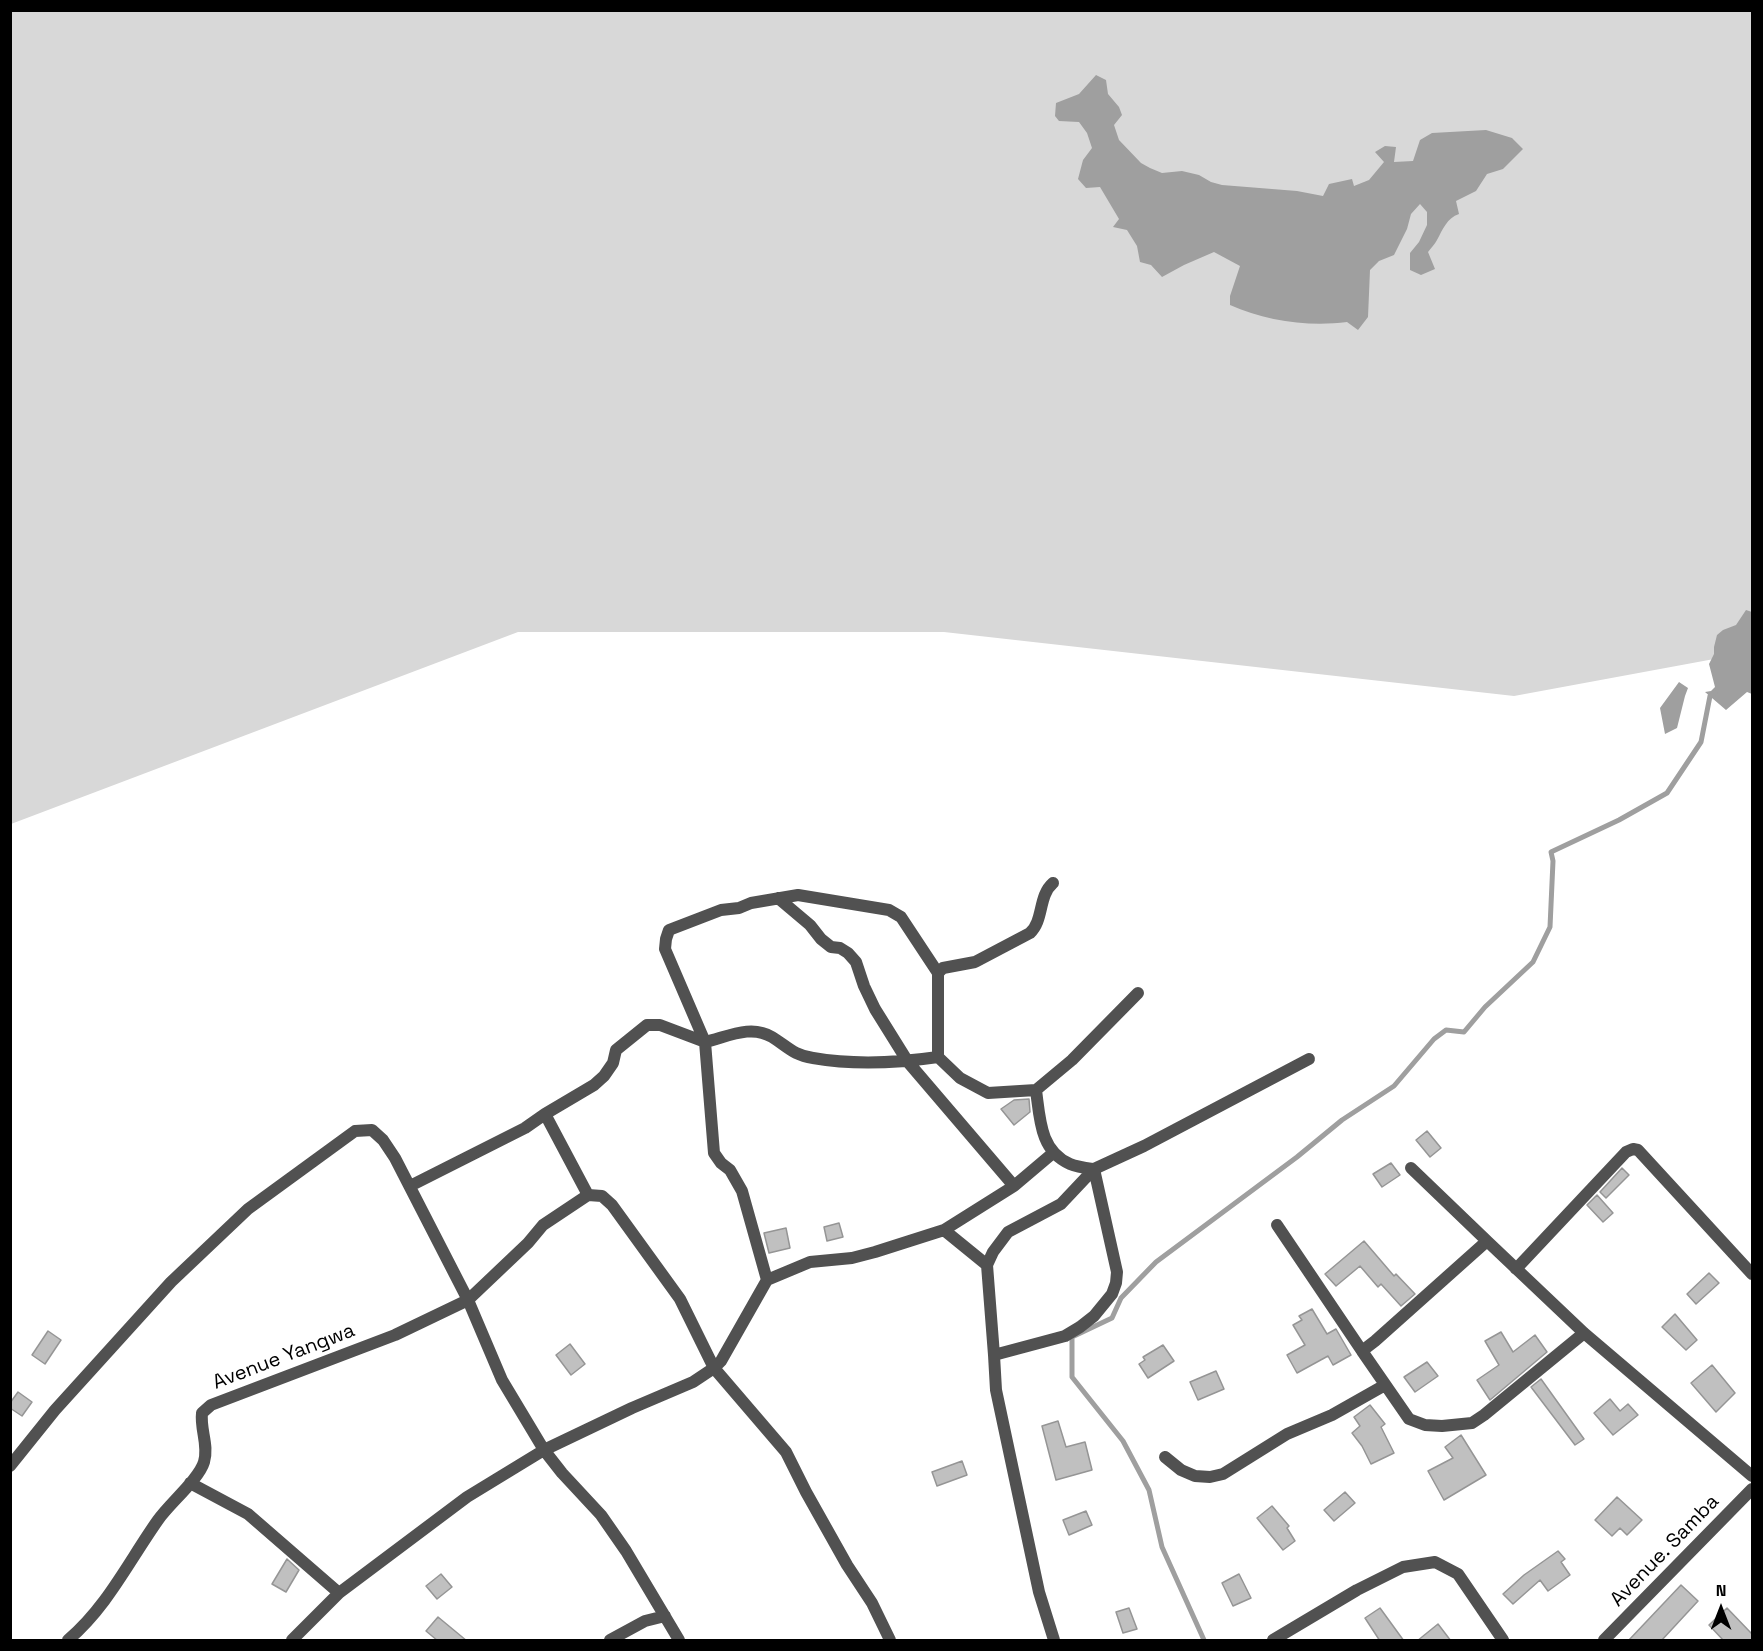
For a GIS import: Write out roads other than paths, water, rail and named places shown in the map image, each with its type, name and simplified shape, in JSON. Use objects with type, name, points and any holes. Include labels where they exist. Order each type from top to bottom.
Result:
[{"type":"street","points":[[938,973],[943,968],[975,962],[1030,933],[1036,927],[1045,893],[1053,883]]},
{"type":"street","points":[[767,1280],[742,1191],[729,1170],[714,1154],[705,1042],[665,949],[669,930],[721,910],[798,895],[889,910],[901,917],[938,973],[938,1057],[960,1077],[988,1093],[1036,1090],[1072,1060],[1138,993]]},
{"type":"street","points":[[778,898],[810,925],[826,943],[848,953],[856,962],[875,1009],[908,1062],[1014,1186]]},
{"type":"street","points":[[410,1186],[525,1128],[594,1085],[613,1063],[615,1050],[647,1025],[660,1024],[705,1042],[742,1031],[755,1032],[770,1036],[795,1054],[813,1058],[899,1063],[938,1057]]},
{"type":"street","points":[[1054,1641],[1039,1592],[996,1390],[987,1265],[993,1252],[1008,1232],[1061,1203],[1094,1169],[1144,1146],[1309,1059]]},
{"type":"street","points":[[1036,1090],[1041,1127],[1045,1140],[1053,1153],[1070,1164],[1094,1169]]},
{"type":"street","points":[[545,1114],[588,1195],[602,1196],[612,1205],[681,1299],[714,1368],[786,1452],[817,1513],[872,1603],[890,1641]]},
{"type":"street","points":[[10,1466],[55,1410],[171,1282],[248,1209],[355,1131],[372,1130],[383,1140],[410,1186],[468,1300],[501,1380],[544,1450],[601,1515],[626,1551],[679,1641]]},
{"type":"street","points":[[1516,1269],[1626,1152],[1633,1149],[1638,1150],[1752,1274]]},
{"type":"street","points":[[292,1641],[339,1593],[467,1497],[544,1450],[632,1408],[693,1383],[714,1368],[721,1361],[767,1280],[810,1262],[863,1255],[945,1230],[1014,1186],[1053,1153]]},
{"type":"street","points":[[1411,1168],[1584,1333],[1752,1476]]},
{"type":"street","points":[[994,1355],[1065,1336],[1094,1316],[1112,1294],[1117,1272],[1094,1169]]},
{"type":"street","name":"Avenue Yangwa","points":[[68,1641],[102,1605],[159,1518],[190,1483],[204,1463],[206,1443],[200,1424],[202,1413],[211,1405],[395,1335],[468,1300],[515,1257],[543,1225],[588,1195]]},
{"type":"street","points":[[1277,1225],[1409,1419],[1425,1425],[1442,1426],[1472,1422],[1484,1415],[1584,1333]]},
{"type":"street","points":[[945,1230],[987,1265]]},
{"type":"street","points":[[1362,1351],[1487,1242]]},
{"type":"street","points":[[1165,1457],[1181,1470],[1195,1476],[1210,1477],[1223,1474],[1287,1434],[1332,1415],[1385,1385]]},
{"type":"street","points":[[190,1483],[248,1514],[339,1593]]},
{"type":"street","name":"Avenue. Samba","points":[[1604,1641],[1752,1489]]},
{"type":"street","points":[[1273,1641],[1357,1590],[1403,1567],[1435,1562],[1458,1574],[1503,1641]]},
{"type":"street","points":[[610,1641],[645,1621],[664,1617]]},
{"type":"waterway","points":[[1204,1640],[1162,1547],[1149,1490],[1123,1441],[1072,1377],[1072,1337],[1112,1318],[1121,1298],[1156,1262],[1297,1157],[1342,1120],[1394,1086],[1434,1039],[1446,1030],[1464,1032],[1485,1007],[1533,962],[1550,927],[1553,861],[1551,852],[1619,820],[1667,793],[1701,742],[1710,696],[1715,693]]}]
